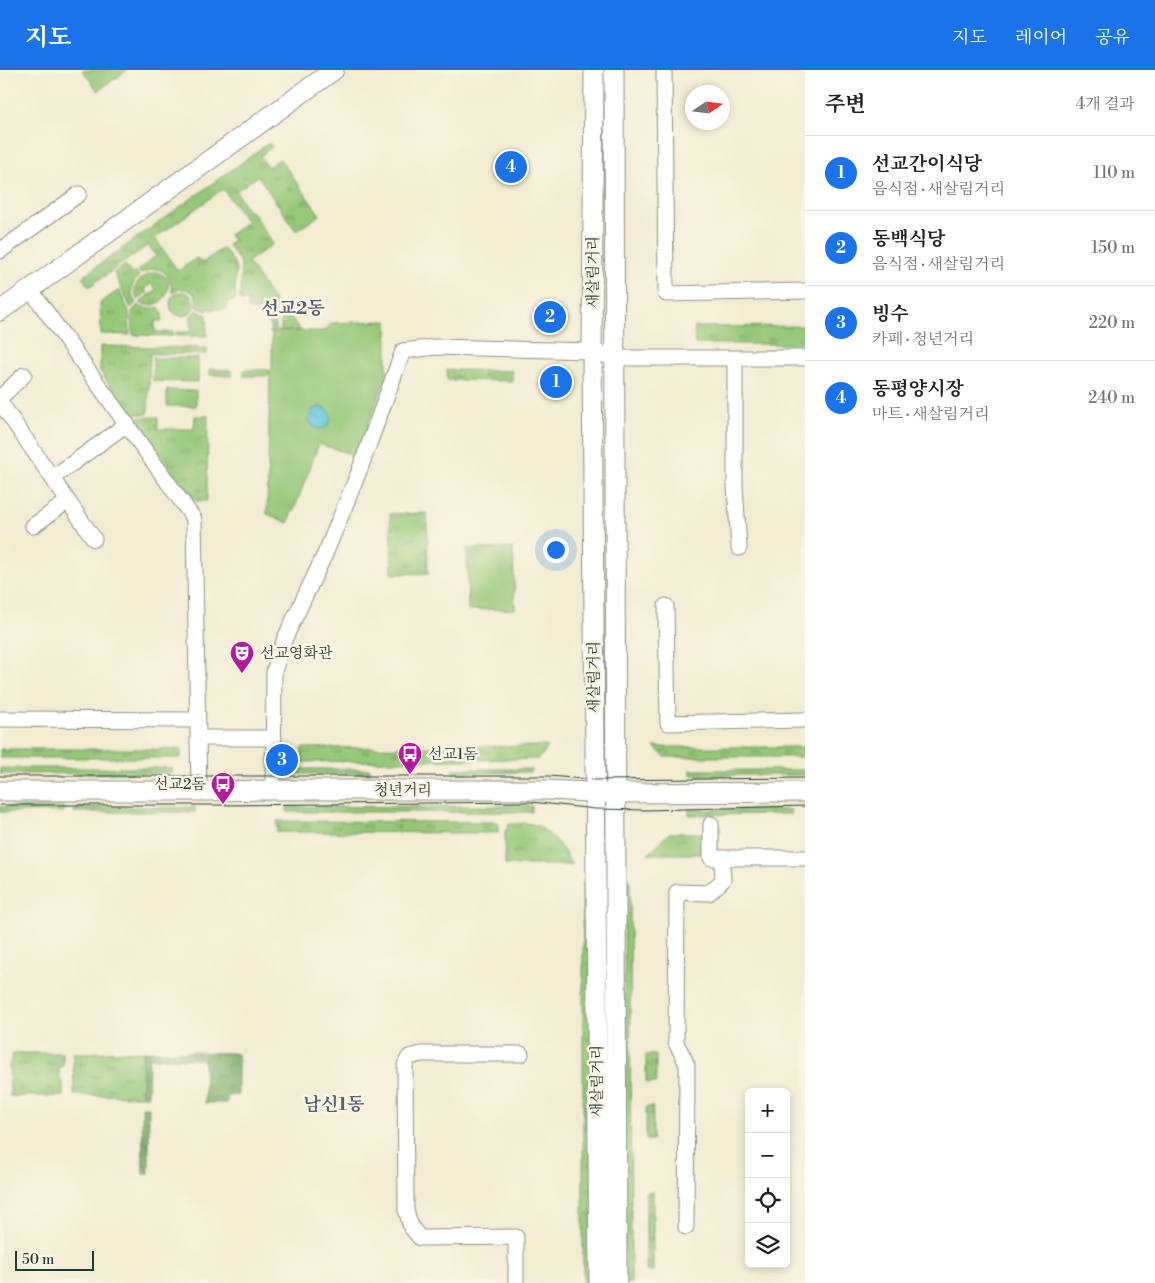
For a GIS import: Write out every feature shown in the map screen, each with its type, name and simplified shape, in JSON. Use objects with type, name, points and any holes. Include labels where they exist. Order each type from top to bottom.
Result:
[{"type":"main road","points":[[0,311],[334,70]]},
{"type":"main road","name":"새살림거리","points":[[594,70],[592,350],[599,1283]]},
{"type":"main road","name":"새살림거리","points":[[614,70],[617,1283]]},
{"type":"main road","name":"청년거리","points":[[0,791],[547,790],[595,793],[805,792]]},
{"type":"street","points":[[664,70],[666,294],[805,291]]},
{"type":"street","points":[[0,251],[79,194]]},
{"type":"street","points":[[30,289],[194,519],[199,791]]},
{"type":"street","points":[[273,790],[274,671],[285,638],[337,526],[404,351],[436,347],[592,350],[614,358],[805,358]]},
{"type":"street","points":[[735,358],[735,485],[739,548]]},
{"type":"street","points":[[0,398],[24,375]]},
{"type":"street","points":[[0,402],[94,539]]},
{"type":"street","points":[[52,478],[127,424]]},
{"type":"street","points":[[33,526],[68,502]]},
{"type":"street","points":[[666,606],[668,723],[805,720]]},
{"type":"street","points":[[0,719],[197,720]]},
{"type":"street","points":[[198,738],[274,738]]},
{"type":"street","points":[[710,824],[711,858],[805,858]]},
{"type":"street","points":[[686,1227],[687,1065],[676,1043],[677,892],[709,892],[723,880],[722,858]]},
{"type":"street","points":[[516,1283],[516,1237],[420,1238],[411,1227],[406,1210],[405,1065],[409,1058],[421,1054],[521,1054]]},
{"type":"green space","points":[[82,70],[127,70],[98,91]]},
{"type":"green space","points":[[269,143],[272,147],[260,156],[268,167],[280,159],[320,215],[296,231],[258,176],[236,191],[249,212],[252,211],[273,244],[248,262],[275,302],[275,333],[270,333],[270,310],[248,310],[248,301],[240,301],[241,266],[228,245],[233,241],[229,235],[247,222],[223,189],[155,238],[178,271],[197,258],[202,263],[223,248],[236,268],[235,301],[227,301],[227,309],[208,309],[207,311],[197,307],[197,301],[193,293],[186,289],[177,290],[172,293],[167,275],[159,269],[141,274],[138,270],[156,256],[148,245],[89,287],[82,277]]},
{"type":"green space","points":[[125,265],[132,274],[136,271],[139,276],[134,282],[132,292],[136,303],[131,308],[114,273]]},
{"type":"green space","points":[[155,272],[163,275],[167,280],[167,294],[157,304],[149,306],[140,303],[156,289],[151,284],[145,290],[147,292],[138,300],[135,290],[141,279]]},
{"type":"green space","points":[[119,290],[129,311],[130,335],[101,334],[100,303]]},
{"type":"green space","points":[[182,292],[190,296],[194,304],[190,312],[182,316],[174,312],[170,304],[174,296]]},
{"type":"green space","points":[[138,305],[148,309],[159,307],[162,313],[162,321],[155,321],[155,332],[173,332],[173,336],[133,335],[132,311]]},
{"type":"green space","points":[[196,310],[207,315],[207,336],[176,336],[176,332],[191,332],[191,316]]},
{"type":"green space","points":[[287,312],[301,331],[281,331],[281,318]]},
{"type":"green space","points":[[387,321],[387,375],[357,456],[319,444],[288,523],[267,514],[272,331],[324,331],[332,323]]},
{"type":"green space","points":[[805,326],[805,344],[695,344],[694,327]]},
{"type":"green space","points":[[100,346],[207,348],[207,354],[150,354],[148,414],[131,415],[100,371]]},
{"type":"green space","points":[[153,358],[198,358],[198,382],[153,381]]},
{"type":"green space","points":[[210,369],[231,370],[231,376],[210,375]]},
{"type":"green space","points":[[244,370],[269,370],[268,376],[244,376]]},
{"type":"green space","points":[[447,370],[512,371],[512,381],[447,380]]},
{"type":"green space","points":[[167,390],[196,391],[196,406],[167,406]]},
{"type":"green space","points":[[195,416],[208,416],[207,501],[196,501],[134,418],[158,417],[158,429],[194,429]]},
{"type":"green space","points":[[427,513],[428,573],[392,574],[390,514]]},
{"type":"green space","points":[[513,548],[515,609],[468,610],[467,549]]},
{"type":"green space","points":[[547,746],[547,749],[538,759],[302,762],[302,748]]},
{"type":"green space","points":[[654,747],[805,747],[805,757],[665,757]]},
{"type":"green space","points":[[0,749],[181,749],[181,758],[0,758]]},
{"type":"green space","points":[[0,768],[172,768],[172,773],[0,774]]},
{"type":"green space","points":[[290,769],[370,769],[370,773],[290,774]]},
{"type":"green space","points":[[453,769],[531,769],[531,772],[453,773]]},
{"type":"green space","points":[[691,770],[805,770],[805,775],[691,775]]},
{"type":"green space","points":[[532,806],[532,812],[287,812],[287,807]]},
{"type":"green space","points":[[0,807],[64,807],[64,812],[0,812]]},
{"type":"green space","points":[[79,807],[195,807],[195,812],[73,812]]},
{"type":"green space","points":[[689,810],[791,810],[791,814],[689,815]]},
{"type":"green space","points":[[277,821],[498,822],[498,833],[277,832]]},
{"type":"green space","points":[[527,823],[539,827],[554,839],[562,848],[571,865],[505,865],[505,830],[508,830],[508,824]]},
{"type":"green space","points":[[669,833],[706,833],[705,854],[648,854]]},
{"type":"green space","points":[[583,880],[591,880],[592,1283],[583,1283]]},
{"type":"green space","points":[[624,881],[630,881],[631,1283],[625,1283]]},
{"type":"green space","points":[[143,1051],[142,1096],[74,1095],[73,1053]]},
{"type":"green space","points":[[143,1051],[234,1053],[238,1055],[238,1095],[227,1096],[227,1103],[205,1103],[204,1059],[149,1058],[148,1096],[142,1096]]},
{"type":"green space","points":[[17,1053],[63,1053],[63,1067],[59,1067],[60,1082],[63,1082],[63,1096],[10,1096],[9,1067],[12,1055]]},
{"type":"green space","points":[[646,1055],[656,1055],[656,1083],[646,1083]]},
{"type":"green space","points":[[142,1107],[149,1107],[149,1174],[143,1174]]},
{"type":"green space","points":[[646,1107],[653,1107],[653,1140],[646,1140]]},
{"type":"green space","points":[[653,1192],[653,1271],[646,1271],[646,1193]]},
{"type":"water","points":[[316,407],[324,407],[331,414],[331,422],[324,429],[316,429],[309,422],[309,414]]},
{"type":"tram line","points":[[0,776],[549,776],[595,780],[805,778]]},
{"type":"tram line","points":[[0,805],[531,802],[595,809],[646,810],[805,806]]},
{"type":"place","name":"동평양시장","points":[[511,167]]},
{"type":"place","name":"동백식당","points":[[550,317]]},
{"type":"place","name":"선교간이식당","points":[[556,382]]},
{"type":"place","name":"선교영화관","points":[[242,674]]},
{"type":"place","name":"빙수","points":[[282,760]]},
{"type":"place","name":"선교1돔","points":[[410,775]]},
{"type":"place","name":"선교2돔","points":[[223,805]]},
{"type":"district","name":"선교2동","points":[[293,308]]},
{"type":"district","name":"남신1동","points":[[334,1104]]}]
